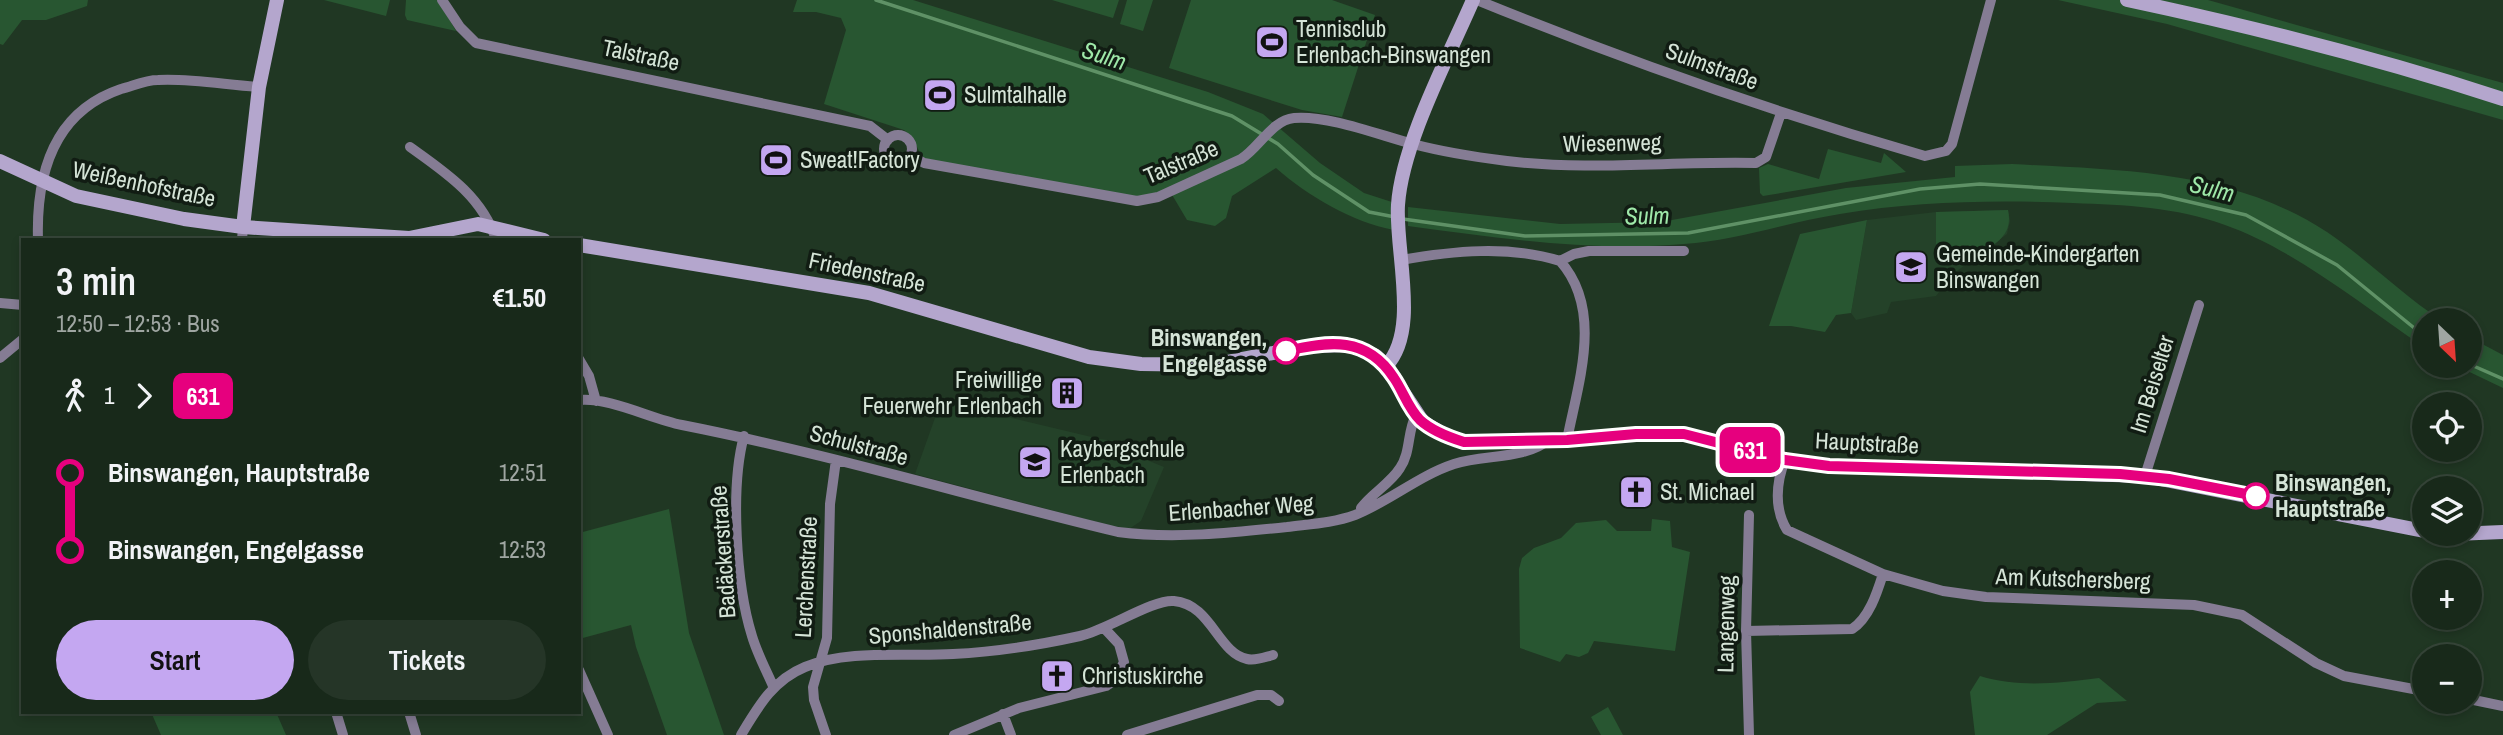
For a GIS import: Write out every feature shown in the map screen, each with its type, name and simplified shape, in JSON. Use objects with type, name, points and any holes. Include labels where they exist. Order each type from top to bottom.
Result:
[{"type":"street","points":[[277,0],[259,87],[242,234],[376,238]]},
{"type":"street","name":"Talstraße","points":[[442,0],[460,27],[476,43],[870,126],[888,140]]},
{"type":"street","points":[[1386,366],[1397,350],[1404,325],[1398,226],[1400,186],[1412,144],[1475,0]]},
{"type":"street","name":"Sulmstraße","points":[[1475,0],[1781,113],[1925,156],[1946,151],[1952,144],[1991,0]]},
{"type":"street","points":[[2127,0],[2228,22],[2396,66],[2503,99]]},
{"type":"street","points":[[38,238],[41,181],[52,149],[70,123],[92,101],[113,92],[158,80],[259,87]]},
{"type":"street","name":"Wiesenweg","points":[[1412,144],[1469,155],[1563,166],[1756,163],[1766,157],[1781,113]]},
{"type":"street","name":"Talstraße","points":[[910,155],[923,163],[1137,201],[1158,197],[1253,152],[1282,121],[1303,118],[1360,129],[1412,144]]},
{"type":"street","name":"Talstraße","points":[[895,135],[907,139],[911,144],[910,155],[901,162],[888,159],[884,150],[888,140],[895,135]]},
{"type":"street","points":[[410,147],[444,171],[475,199],[494,233]]},
{"type":"street","name":"Weißenhofstraße","points":[[0,161],[76,196],[242,234]]},
{"type":"street","points":[[414,238],[464,225],[530,238]]},
{"type":"street","name":"Friedenstraße","points":[[581,245],[869,293],[1078,355],[1141,364]]},
{"type":"street","points":[[1401,260],[1461,251],[1521,253],[1560,261],[1589,251],[1684,251]]},
{"type":"street","points":[[1560,261],[1577,287],[1583,305],[1586,338],[1567,440]]},
{"type":"street","points":[[0,303],[21,305]]},
{"type":"street","name":"Im Beiselter","points":[[2145,476],[2199,304]]},
{"type":"street","points":[[0,358],[21,341]]},
{"type":"street","name":"Hauptstraße","points":[[1141,364],[1211,365],[1335,343],[1364,349],[1386,366],[1416,415],[1430,427],[1464,442],[1684,434],[1785,460],[1862,468],[2145,476],[2412,529]]},
{"type":"street","points":[[581,362],[589,376],[596,401]]},
{"type":"street","name":"Schulstraße","points":[[581,400],[596,401],[681,425],[744,436],[1127,533]]},
{"type":"street","points":[[1358,513],[1400,469],[1406,456],[1411,424],[1416,415]]},
{"type":"street","name":"Badäckerstraße","points":[[744,436],[739,455],[737,495],[742,582],[752,638],[774,686]]},
{"type":"street","name":"Erlenbacher Weg","points":[[1127,533],[1197,534],[1335,521],[1358,513],[1432,472],[1493,455],[1537,450],[1550,439]]},
{"type":"street","name":"Lerchenstraße","points":[[826,735],[814,700],[815,676],[827,638],[830,504],[836,460]]},
{"type":"street","name":"Am Kutschersberg","points":[[1785,460],[1777,492],[1782,521],[1787,530],[1883,574],[1943,591],[1986,597],[2194,605],[2242,615],[2316,663],[2344,676],[2412,689]]},
{"type":"street","name":"Langenweg","points":[[1749,515],[1746,631],[1749,735]]},
{"type":"street","points":[[2482,533],[2503,532]]},
{"type":"street","points":[[1746,631],[1852,629],[1864,617],[1878,591],[1883,574]]},
{"type":"street","name":"Sponshaldenstraße","points":[[774,686],[802,668],[820,661],[841,657],[987,652],[1080,636],[1105,629],[1159,603],[1177,601],[1197,610],[1240,656],[1251,660],[1273,654]]},
{"type":"street","points":[[954,735],[1003,714],[1095,690],[1115,680],[1124,663],[1123,653],[1119,644],[1105,629]]},
{"type":"street","points":[[581,674],[608,735]]},
{"type":"street","points":[[741,735],[774,686]]},
{"type":"street","points":[[1127,735],[1257,695],[1271,695],[1279,701]]},
{"type":"street","points":[[2482,702],[2503,706]]},
{"type":"street","points":[[337,714],[343,735]]},
{"type":"street","points":[[410,714],[416,735]]},
{"type":"street","points":[[1003,714],[1011,735]]},
{"type":"shaded area","points":[[0,0],[88,0],[87,6],[46,20],[22,20],[3,45],[0,44]]},
{"type":"shaded area","points":[[324,0],[390,0],[386,16]]},
{"type":"shaded area","points":[[406,0],[438,0],[456,31],[407,20]]},
{"type":"shaded area","points":[[797,0],[913,0],[1208,92],[1263,114],[1320,163],[1364,193],[1395,203],[1394,230],[1362,221],[1331,206],[1276,168],[1232,196],[1226,218],[1215,226],[1187,220],[1168,188],[1149,196],[1137,197],[924,161],[912,137],[904,130],[824,104],[846,30],[841,18],[816,12],[793,12]]},
{"type":"shaded area","points":[[1052,0],[1119,0],[1113,18]]},
{"type":"shaded area","points":[[1127,0],[1153,0],[1143,31],[1120,24]]},
{"type":"shaded area","name":"Tennisclub Erlenbach-Binswangen","points":[[1191,0],[1332,0],[1375,15],[1342,117],[1302,110],[1169,68]]},
{"type":"shaded area","points":[[2058,0],[2208,0],[2503,83],[2503,120],[2167,24]]},
{"type":"shaded area","points":[[1828,149],[1881,163],[1884,153],[1906,172],[1763,196],[1760,193],[1759,168],[1768,164],[1819,179]]},
{"type":"shaded area","points":[[2012,164],[2134,172],[2175,177],[2253,196],[2291,212],[2327,232],[2424,308],[2412,308],[2412,339],[2302,263],[2251,235],[2188,214],[2131,206],[1956,202],[1898,206],[1821,217],[1722,239],[1649,246],[1546,243],[1408,226],[1408,207],[1560,224],[1661,222],[1846,188],[1955,177],[1955,166]]},
{"type":"shaded area","name":"Gemeinde-Kindergarten Binswangen","points":[[2008,210],[2010,221],[2007,234],[1953,274],[1936,296],[1891,302],[1887,313],[1856,320],[1851,313],[1867,220],[1936,212]]},
{"type":"shaded area","points":[[2008,210],[2008,228],[2005,234],[1972,260],[1947,259],[1936,244],[1936,212]]},
{"type":"shaded area","points":[[1867,220],[1851,313],[1836,315],[1825,332],[1791,326],[1769,326],[1800,234]]},
{"type":"shaded area","points":[[2482,344],[2503,355],[2503,388],[2482,378]]},
{"type":"shaded area","name":"Kaybergschule Erlenbach","points":[[941,401],[1100,439],[1138,444],[1137,456],[1164,467],[1141,521],[1129,529],[1111,526],[915,474]]},
{"type":"shaded area","points":[[669,509],[689,633],[724,735],[667,735],[631,625],[581,638],[581,532]]},
{"type":"shaded area","points":[[1652,519],[1670,521],[1672,547],[1690,552],[1675,651],[1594,641],[1588,653],[1579,657],[1566,654],[1560,662],[1520,648],[1519,569],[1522,558],[1534,548],[1561,538],[1576,523],[1606,520],[1617,531],[1651,531]]},
{"type":"shaded area","points":[[1980,676],[2024,683],[2099,678],[2127,701],[2097,703],[2047,735],[1975,735],[1970,692]]},
{"type":"shaded area","points":[[1608,707],[1623,735],[1601,735],[1591,717]]},
{"type":"shaded area","points":[[152,714],[277,714],[286,735],[161,735]]},
{"type":"waterway","name":"Sulm","points":[[876,0],[1232,116],[1278,144],[1313,175],[1369,212],[1395,217]]},
{"type":"waterway","name":"Sulm","points":[[1403,219],[1525,236],[1688,233],[1920,189],[1980,184],[2160,195],[2246,215],[2337,265],[2412,326]]},
{"type":"waterway","name":"Sulm","points":[[2482,370],[2503,379]]},
{"type":"bus line","name":"631","points":[[1286,351],[1335,343],[1364,349],[1386,366],[1411,408],[1423,422],[1448,437],[1464,442],[1684,434],[1785,460],[1829,466],[2095,472],[2169,479],[2256,496]]},
{"type":"place","name":"Tennisclub Erlenbach-Binswangen","points":[[1272,42]]},
{"type":"place","name":"Sulmtalhalle","points":[[940,95]]},
{"type":"place","name":"Sweat!Factory","points":[[776,160]]},
{"type":"place","name":"Gemeinde-Kindergarten Binswangen","points":[[1911,267]]},
{"type":"place","name":"Binswangen, Engelgasse","points":[[1286,351]]},
{"type":"place","name":"Freiwillige Feuerwehr Erlenbach","points":[[1067,393]]},
{"type":"place","name":"Kaybergschule Erlenbach","points":[[1035,462]]},
{"type":"place","name":"St. Michael","points":[[1636,492]]},
{"type":"place","name":"Binswangen, Hauptstraße","points":[[2256,496]]},
{"type":"place","name":"Christuskirche","points":[[1057,676]]}]
